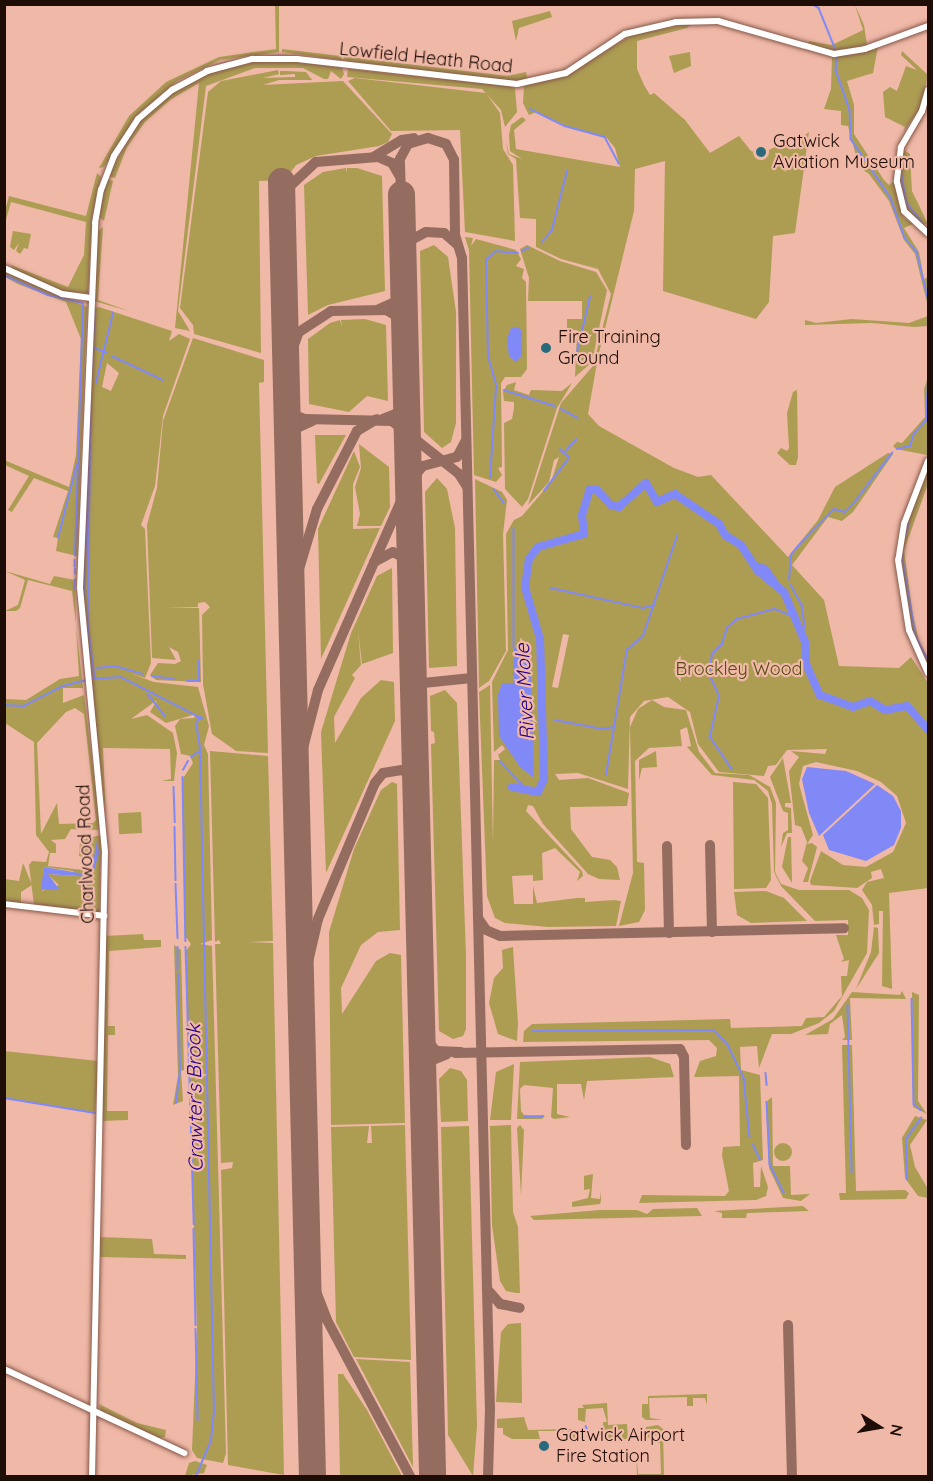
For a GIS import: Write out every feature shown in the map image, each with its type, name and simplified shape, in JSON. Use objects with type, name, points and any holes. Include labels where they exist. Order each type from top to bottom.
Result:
[{"type":"street","name":"Lowfield Heath Road","points":[[91,297],[96,214],[114,156],[132,128],[160,99],[187,80],[220,66],[257,58],[289,58],[518,84],[566,73],[630,32],[676,22],[718,21],[834,54],[865,48],[928,26]]},
{"type":"street","points":[[928,90],[922,111],[908,131],[897,159],[898,194],[906,214],[928,233]]},
{"type":"street","points":[[4,268],[62,294],[91,297]]},
{"type":"street","name":"Charlwood Road","points":[[91,297],[80,588],[86,675],[104,831],[92,1476]]},
{"type":"street","points":[[928,461],[904,524],[898,560],[909,630],[928,673]]},
{"type":"street","points":[[4,904],[104,916]]},
{"type":"street","points":[[6,1370],[184,1454]]},
{"type":"green space","points":[[275,5],[279,5],[279,52],[220,60],[177,81],[138,114],[104,167],[99,168],[129,116],[166,82],[219,57],[276,49]]},
{"type":"green space","points":[[855,5],[864,25],[867,45],[834,51],[808,44],[809,41],[832,45],[863,30]]},
{"type":"green space","points":[[550,11],[552,17],[519,28],[516,41],[512,21]]},
{"type":"green space","name":"Brockley Wood","points":[[692,23],[687,28],[637,41],[637,69],[650,95],[654,93],[685,120],[710,153],[739,136],[751,151],[761,154],[785,142],[789,147],[809,132],[795,233],[773,236],[769,302],[756,319],[663,291],[665,161],[635,169],[634,211],[598,357],[588,414],[599,426],[674,468],[698,477],[711,475],[788,557],[818,520],[835,487],[888,453],[893,454],[853,512],[842,521],[828,517],[792,565],[824,600],[839,666],[899,668],[911,657],[928,683],[928,888],[889,893],[892,989],[882,986],[883,911],[879,911],[879,924],[874,925],[872,905],[862,890],[867,882],[884,878],[881,869],[871,872],[872,878],[857,888],[811,885],[810,881],[821,851],[843,865],[866,867],[893,852],[906,823],[897,796],[881,782],[857,771],[816,762],[803,766],[799,784],[813,835],[807,844],[812,843],[817,847],[808,882],[803,882],[808,868],[802,861],[807,842],[801,827],[808,829],[795,825],[789,771],[799,757],[791,751],[825,754],[827,749],[787,750],[776,765],[768,766],[764,776],[719,772],[698,744],[690,712],[668,697],[644,701],[630,717],[628,789],[578,773],[555,774],[559,780],[588,778],[629,793],[627,806],[570,807],[571,829],[592,857],[610,860],[617,867],[620,880],[599,879],[588,874],[543,824],[533,806],[528,805],[526,811],[582,871],[583,876],[577,881],[580,872],[555,848],[542,853],[543,880],[533,881],[533,875],[512,876],[514,904],[533,904],[533,886],[537,903],[577,898],[585,898],[585,902],[621,901],[616,926],[548,927],[505,923],[495,918],[487,896],[479,692],[490,685],[493,845],[494,760],[500,760],[498,755],[505,749],[502,745],[494,752],[492,682],[508,650],[506,534],[514,520],[522,516],[551,482],[559,457],[554,460],[549,482],[528,505],[561,403],[593,366],[611,294],[598,269],[561,259],[536,247],[536,219],[520,218],[516,159],[508,154],[506,141],[509,154],[522,159],[510,151],[509,135],[511,125],[522,117],[526,120],[514,130],[516,149],[620,167],[615,148],[606,137],[573,129],[536,112],[529,115],[523,103],[524,86],[561,77],[632,35]],"holes":[[[563,634],[569,635],[558,688],[552,687]]]},
{"type":"green space","points":[[878,47],[873,73],[847,81],[854,105],[854,134],[884,180],[889,185],[894,181],[904,218],[913,224],[904,228],[919,252],[924,279],[928,277],[928,307],[915,254],[904,240],[889,201],[869,174],[859,167],[848,126],[841,125],[841,111],[824,109],[831,89],[832,57]]},
{"type":"green space","points":[[282,49],[507,76],[526,72],[528,81],[473,78],[282,52]]},
{"type":"green space","points":[[902,51],[928,75],[921,107],[904,131],[905,127],[885,117],[883,92],[890,87],[897,91],[906,66],[917,70],[901,55]]},
{"type":"green space","points":[[690,52],[691,66],[674,73],[669,56]]},
{"type":"green space","points":[[276,59],[342,68],[344,74],[341,79],[331,71],[328,79],[324,79],[303,68],[255,68],[206,86],[178,311],[190,331],[175,328],[199,83],[170,100],[145,122],[127,147],[115,178],[107,176],[142,118],[167,96],[202,75],[235,64]]},
{"type":"green space","points":[[348,69],[511,86],[515,89],[517,112],[505,127],[501,110],[482,89],[347,77]]},
{"type":"green space","points":[[278,70],[279,74],[263,78],[295,77],[295,74],[280,75],[280,71],[286,71],[306,72],[312,80],[279,80],[263,85],[343,81],[392,134],[388,142],[379,146],[316,156],[296,165],[285,180],[259,181],[261,353],[194,334],[193,325],[180,308],[208,92],[221,81]]},
{"type":"green space","points":[[355,78],[486,93],[500,113],[503,149],[513,165],[515,241],[465,232],[460,130],[391,131],[348,81]]},
{"type":"green space","points":[[902,149],[910,154],[912,191],[928,224],[920,225],[907,211],[899,188]]},
{"type":"green space","points":[[346,168],[346,173],[347,168],[357,168],[382,176],[385,291],[328,305],[308,315],[304,185],[323,172]]},
{"type":"green space","points":[[97,173],[101,177],[92,217],[88,293],[65,292],[13,269],[11,265],[68,287],[84,255],[86,222],[11,202],[5,223],[5,211],[9,196],[86,216]]},
{"type":"green space","points":[[106,179],[113,181],[104,221],[99,217]]},
{"type":"green space","points":[[103,227],[98,300],[129,311],[94,301],[97,232]]},
{"type":"green space","points":[[13,231],[31,234],[28,249],[24,248],[20,254],[16,251],[19,243],[14,250],[10,247]]},
{"type":"green space","points":[[465,237],[473,238],[471,246],[476,239],[516,250],[521,259],[516,266],[524,269],[522,278],[526,282],[527,369],[521,377],[505,377],[501,383],[502,467],[498,468],[502,475],[496,482],[474,475],[469,250]]},
{"type":"green space","points":[[434,245],[448,257],[456,312],[456,423],[451,442],[442,448],[424,432],[420,251]]},
{"type":"green space","points":[[527,245],[560,261],[596,272],[607,290],[592,362],[575,377],[577,330],[567,330],[567,319],[582,319],[582,301],[528,301],[529,278],[520,249]]},
{"type":"green space","points":[[5,271],[87,307],[77,556],[56,551],[58,538],[53,537],[68,491],[34,478],[12,512],[8,510],[29,476],[5,465],[4,460],[69,487],[76,455],[81,339],[66,302],[18,284],[5,277]]},
{"type":"green space","points":[[99,307],[172,331],[169,341],[179,334],[190,339],[163,416],[155,486],[141,525],[145,529],[151,663],[145,678],[129,673],[154,682],[198,687],[209,726],[204,745],[208,754],[212,940],[200,944],[212,946],[226,1453],[223,1463],[197,1458],[192,1450],[197,1329],[186,951],[191,944],[185,936],[182,780],[193,763],[190,756],[181,754],[175,726],[180,719],[194,718],[196,714],[166,723],[150,712],[157,700],[131,719],[147,715],[173,733],[177,753],[174,781],[162,781],[171,779],[170,749],[103,748],[106,818],[83,604],[94,308]],"holes":[[[107,363],[119,373],[111,391],[102,387]]]},
{"type":"green space","points":[[928,316],[928,326],[872,323],[805,325],[805,320],[816,323],[852,319],[909,323]]},
{"type":"green space","points":[[365,319],[386,325],[388,401],[367,396],[349,412],[309,404],[308,339],[330,323],[340,320],[342,327],[341,320]]},
{"type":"green space","points":[[193,338],[264,360],[264,382],[259,383],[268,753],[236,751],[212,734],[203,684],[202,615],[210,607],[205,602],[198,603],[198,607],[165,607],[199,608],[201,682],[156,680],[150,675],[158,663],[175,664],[181,661],[178,652],[169,647],[176,660],[152,658],[147,525],[157,488],[163,421]]},
{"type":"green space","points":[[928,377],[927,455],[896,449],[893,446],[897,442],[902,443],[925,417],[924,389]]},
{"type":"green space","points":[[516,382],[514,390],[529,395],[531,390],[562,391],[572,383],[557,408],[528,499],[522,507],[505,489],[504,423],[512,419],[514,402],[504,401],[503,392],[507,385]]},
{"type":"green space","points":[[797,390],[798,457],[796,465],[790,465],[777,453],[781,448],[787,451],[789,448],[787,413],[793,392]]},
{"type":"green space","points":[[315,435],[346,435],[319,484],[317,483]]},
{"type":"green space","points":[[359,444],[389,467],[390,507],[381,526],[357,526],[360,514],[355,487],[361,468]]},
{"type":"green space","points":[[354,451],[360,467],[353,484],[353,529],[380,528],[321,659],[318,529]]},
{"type":"green space","points":[[928,466],[928,484],[904,550],[913,615],[919,641],[928,658],[928,671],[913,640],[899,557],[908,516]]},
{"type":"green space","points":[[437,478],[447,489],[455,528],[457,666],[429,668],[425,492]]},
{"type":"green space","points":[[475,479],[502,492],[507,500],[503,534],[506,651],[489,681],[479,688]]},
{"type":"green space","points":[[392,568],[393,653],[362,664],[358,630],[361,665],[352,675],[355,678],[334,717],[335,743],[361,698],[381,680],[394,682],[395,721],[326,873],[321,732],[351,633],[377,576]]},
{"type":"green space","points":[[5,571],[50,584],[54,576],[75,580],[76,623],[72,591],[28,580],[20,608],[16,611],[5,611],[18,605],[25,580]]},
{"type":"green space","points":[[76,626],[83,688],[63,688],[63,703],[84,695],[100,827],[98,830],[71,829],[65,839],[51,840],[56,844],[56,853],[50,853],[48,866],[83,870],[84,863],[88,863],[88,871],[92,872],[94,861],[79,856],[80,840],[101,835],[99,912],[34,905],[29,865],[32,861],[46,862],[49,852],[36,835],[34,742],[5,723],[5,699],[26,700],[60,679],[79,676]],"holes":[[[75,708],[84,714],[96,820],[93,823],[59,824],[57,803],[41,834],[37,743],[66,712]],[[44,867],[73,871],[76,876],[47,874],[59,885],[42,891]]]},
{"type":"green space","points":[[445,690],[457,703],[466,956],[466,1029],[463,1036],[453,1039],[439,1031],[431,744],[435,743],[434,732],[431,731],[430,696]]},
{"type":"green space","points":[[652,700],[664,707],[686,710],[699,752],[715,773],[749,775],[770,787],[776,803],[775,872],[781,884],[799,890],[849,890],[862,898],[869,910],[867,953],[834,1011],[819,1023],[791,1034],[772,1034],[759,1068],[757,1046],[740,1047],[741,1070],[760,1075],[763,1160],[753,1163],[754,1187],[760,1187],[761,1166],[768,1187],[766,1196],[756,1200],[639,1203],[642,1195],[725,1196],[729,1191],[722,1155],[723,1147],[740,1146],[739,1076],[694,1077],[700,1061],[716,1056],[717,1048],[709,1040],[523,1042],[524,1031],[532,1024],[730,1019],[731,1028],[802,1026],[806,1018],[824,1017],[842,996],[841,976],[847,976],[849,960],[841,962],[844,959],[836,935],[848,935],[848,920],[815,921],[781,886],[774,872],[772,804],[768,791],[754,780],[712,775],[687,747],[691,746],[687,727],[680,730],[682,746],[649,748],[635,761],[637,862],[644,863],[645,910],[639,922],[619,926],[633,873],[630,727],[638,709]]},
{"type":"green space","points":[[210,751],[268,756],[273,941],[246,942],[273,943],[284,1475],[228,1465],[221,1170],[232,1168],[233,1162],[221,1163],[215,944],[221,944],[219,940],[215,942]]},
{"type":"green space","points":[[656,751],[657,767],[642,768],[639,780],[639,760]]},
{"type":"green space","points":[[783,758],[791,803],[785,803],[785,807],[791,808],[792,833],[787,833],[781,847],[783,833],[788,830],[788,813],[783,811],[770,777]]},
{"type":"green space","points":[[392,782],[397,784],[400,930],[378,932],[361,945],[341,988],[342,1014],[376,961],[390,953],[401,955],[405,1123],[331,1125],[329,932],[354,849],[381,790]]},
{"type":"green space","points":[[733,782],[756,784],[768,798],[771,880],[766,888],[734,889]]},
{"type":"green space","points":[[141,812],[142,833],[119,834],[118,813]]},
{"type":"green space","points":[[788,837],[791,837],[792,883],[782,867]]},
{"type":"green space","points":[[23,863],[32,885],[21,892],[21,902],[25,904],[5,902],[5,879],[19,881]]},
{"type":"green space","points":[[766,891],[784,898],[807,921],[751,923],[737,915],[734,892]]},
{"type":"green space","points":[[874,927],[878,928],[879,953],[856,989],[871,952]]},
{"type":"green space","points":[[143,934],[144,940],[161,940],[161,947],[109,951],[108,1026],[115,1026],[115,1035],[108,1035],[107,1111],[128,1111],[128,1120],[102,1121],[105,936]]},
{"type":"green space","points":[[174,945],[181,950],[184,1070],[181,1071],[183,1101],[173,1105],[178,1076]]},
{"type":"green space","points":[[513,947],[517,1041],[498,1034],[489,1003],[494,978],[503,968],[502,950]]},
{"type":"green space","points":[[902,991],[906,999],[850,998],[852,1040],[842,1040],[845,1037],[842,1015],[830,1024],[828,1034],[805,1035],[833,1019],[852,992],[900,995]]},
{"type":"green space","points":[[912,992],[919,995],[918,1101],[927,1114],[913,1107]]},
{"type":"green space","points":[[842,1045],[852,1045],[856,1191],[905,1190],[909,1193],[906,1199],[840,1200],[839,1193],[846,1193]]},
{"type":"green space","points":[[4,1051],[98,1061],[95,1113],[5,1098]]},
{"type":"green space","points":[[650,1057],[670,1064],[674,1077],[587,1081],[584,1100],[581,1084],[557,1084],[557,1114],[570,1117],[554,1119],[551,1117],[553,1088],[524,1085],[520,1089],[521,1111],[524,1115],[545,1116],[542,1119],[517,1119],[520,1062]]},
{"type":"green space","points":[[514,1064],[511,1120],[490,1120],[496,1072]]},
{"type":"green space","points":[[450,1068],[461,1071],[467,1080],[468,1121],[441,1122],[439,1079]]},
{"type":"green space","points":[[772,1097],[773,1166],[790,1166],[791,1195],[810,1194],[801,1201],[783,1198],[769,1168],[766,1102]]},
{"type":"green space","points":[[915,1116],[927,1120],[910,1145],[915,1167],[928,1189],[928,1198],[918,1196],[905,1178],[902,1138]]},
{"type":"green space","points":[[405,1125],[411,1360],[354,1357],[336,1322],[331,1127],[369,1126],[367,1143],[372,1143],[371,1126]]},
{"type":"green space","points":[[511,1125],[513,1212],[518,1227],[520,1293],[506,1291],[500,1281],[492,1225],[490,1126]]},
{"type":"green space","points":[[520,1125],[524,1130],[521,1195],[517,1128]]},
{"type":"green space","points":[[469,1126],[477,1426],[473,1476],[448,1435],[441,1127]]},
{"type":"green space","points":[[783,1143],[789,1146],[792,1152],[789,1158],[783,1161],[777,1158],[774,1152],[777,1146]]},
{"type":"green space","points":[[593,1174],[591,1198],[600,1199],[601,1191],[600,1204],[572,1207],[572,1202],[588,1198],[590,1189],[584,1190],[584,1176]]},
{"type":"green space","points":[[803,1206],[809,1211],[747,1213],[746,1218],[722,1218],[722,1213],[714,1211]]},
{"type":"green space","points":[[697,1208],[702,1216],[534,1220],[530,1216],[600,1210],[637,1210],[647,1214],[653,1209]]},
{"type":"green space","points":[[100,1237],[152,1239],[154,1254],[186,1255],[186,1259],[100,1257]]},
{"type":"green space","points":[[521,1323],[522,1403],[496,1402],[501,1332],[508,1324]]},
{"type":"green space","points":[[356,1359],[410,1362],[413,1467],[374,1393]]},
{"type":"green space","points":[[338,1374],[343,1374],[367,1410],[402,1476],[340,1476]]},
{"type":"green space","points":[[707,1394],[707,1405],[705,1398],[693,1398],[693,1406],[687,1406],[687,1397],[649,1398],[650,1418],[662,1420],[646,1420],[642,1417],[642,1404],[648,1404],[648,1396]]},
{"type":"green space","points":[[607,1403],[608,1425],[627,1424],[628,1439],[622,1439],[622,1430],[614,1430],[614,1439],[599,1440],[604,1437],[603,1422],[607,1422],[603,1408],[586,1409],[585,1422],[578,1420],[578,1408],[584,1408],[582,1405]]},
{"type":"green space","points":[[99,1404],[137,1423],[166,1430],[165,1437],[159,1438],[101,1411]]},
{"type":"green space","points":[[524,1417],[528,1430],[575,1429],[579,1439],[574,1441],[570,1432],[562,1438],[561,1431],[538,1431],[540,1439],[512,1439],[503,1434],[503,1428],[497,1428],[497,1419]]},
{"type":"green space","points":[[658,1425],[663,1429],[664,1476],[637,1476],[636,1451],[638,1474],[661,1474],[660,1443],[655,1443],[660,1441],[660,1434],[643,1439],[646,1427]]},
{"type":"green space","points":[[195,1461],[207,1465],[204,1473],[185,1476],[189,1463]]},
{"type":"water","points":[[518,327],[522,331],[522,355],[516,362],[509,356],[507,339],[511,328]]},
{"type":"water","points":[[514,648],[530,650],[534,778],[520,767],[499,736],[498,695],[502,683],[513,683]]},
{"type":"water","points":[[807,767],[846,771],[875,784],[819,836],[809,813],[802,779]]},
{"type":"water","points":[[877,785],[893,796],[901,811],[901,828],[894,845],[866,861],[829,850],[823,835]]},
{"type":"water","points":[[97,840],[99,853],[92,877],[48,874],[59,889],[41,890],[44,867],[91,875]]},
{"type":"waterway","points":[[812,4],[819,8],[836,50]]},
{"type":"waterway","points":[[837,57],[836,70],[850,110],[851,139],[891,198],[905,238],[917,252],[928,297]]},
{"type":"waterway","points":[[530,109],[565,126],[605,137],[619,163]]},
{"type":"waterway","points":[[901,170],[907,203],[922,222]]},
{"type":"waterway","points":[[542,242],[552,230],[567,171]]},
{"type":"waterway","points":[[522,251],[528,248]]},
{"type":"waterway","points":[[497,388],[488,356],[486,260],[496,251],[518,253]]},
{"type":"waterway","points":[[4,275],[48,295],[83,303]]},
{"type":"waterway","points":[[577,352],[590,297]]},
{"type":"waterway","points":[[75,556],[83,305]]},
{"type":"waterway","points":[[93,345],[95,310]]},
{"type":"waterway","points":[[96,383],[113,313]]},
{"type":"waterway","points":[[92,370],[93,347],[107,353]]},
{"type":"waterway","points":[[112,356],[163,380]]},
{"type":"waterway","points":[[897,449],[910,446],[914,434],[926,420],[928,382]]},
{"type":"waterway","points":[[490,478],[496,387]]},
{"type":"waterway","points":[[504,390],[555,406]]},
{"type":"waterway","points":[[84,598],[91,402]]},
{"type":"waterway","points":[[561,409],[578,418]]},
{"type":"waterway","points":[[91,420],[88,623],[95,678]]},
{"type":"waterway","points":[[571,445],[577,439]]},
{"type":"waterway","points":[[565,452],[570,446]]},
{"type":"waterway","points":[[560,449],[569,457]]},
{"type":"waterway","points":[[789,580],[791,555],[798,546],[834,509],[845,512],[892,453]]},
{"type":"waterway","points":[[544,491],[569,458]]},
{"type":"waterway","points":[[58,538],[77,464]]},
{"type":"waterway","name":"River Mole","points":[[512,787],[538,792],[544,779],[540,639],[525,587],[529,559],[538,547],[584,534],[582,515],[590,489],[597,490],[611,505],[619,507],[646,483],[657,502],[675,494],[719,524],[725,535],[741,545],[758,571],[784,592],[805,642],[806,664],[820,695],[853,707],[870,701],[885,710],[907,706],[928,729]]},
{"type":"waterway","points":[[494,489],[504,503]]},
{"type":"waterway","points":[[905,537],[909,524]]},
{"type":"waterway","points":[[514,529],[514,647]]},
{"type":"waterway","points":[[606,775],[627,650],[643,636],[677,536]]},
{"type":"waterway","points":[[902,554],[916,636],[928,660]]},
{"type":"waterway","points":[[75,560],[75,566]]},
{"type":"waterway","name":"River Mole","points":[[755,566],[765,569],[777,586]]},
{"type":"waterway","points":[[75,569],[75,574]]},
{"type":"waterway","points":[[74,589],[75,580]]},
{"type":"waterway","points":[[791,585],[802,605],[805,626],[802,637]]},
{"type":"waterway","points":[[551,588],[643,608],[655,605]]},
{"type":"waterway","points":[[732,770],[710,737],[719,696],[709,675],[712,654],[722,644],[727,628],[737,619],[775,609],[795,617]]},
{"type":"waterway","points":[[187,681],[199,681],[199,661]]},
{"type":"waterway","points":[[97,668],[115,666],[143,674]]},
{"type":"waterway","points":[[152,676],[174,679]]},
{"type":"waterway","name":"River Mole","points":[[92,679],[121,677],[203,719]]},
{"type":"waterway","name":"River Mole","points":[[4,705],[24,706],[63,686],[87,680]]},
{"type":"waterway","points":[[148,694],[165,716]]},
{"type":"waterway","name":"Crawter's Brook","points":[[196,1476],[211,1440],[214,1413],[200,748],[196,724],[200,717]]},
{"type":"waterway","points":[[555,720],[602,729],[614,727]]},
{"type":"waterway","points":[[191,757],[200,751]]},
{"type":"waterway","points":[[183,770],[188,761]]},
{"type":"waterway","points":[[500,761],[523,786]]},
{"type":"waterway","points":[[183,777],[186,941]]},
{"type":"waterway","points":[[174,787],[175,822]]},
{"type":"waterway","points":[[175,827],[176,880]]},
{"type":"waterway","points":[[176,884],[178,938]]},
{"type":"waterway","points":[[178,947],[178,970]]},
{"type":"waterway","points":[[186,947],[194,1224]]},
{"type":"waterway","points":[[176,1103],[180,1072],[178,974]]},
{"type":"waterway","points":[[912,999],[914,1104],[921,1110]]},
{"type":"waterway","points":[[848,1005],[852,1173]]},
{"type":"waterway","points":[[533,1031],[714,1030],[728,1045],[744,1078],[750,1137]]},
{"type":"waterway","points":[[766,1073],[767,1085]]},
{"type":"waterway","points":[[4,1098],[95,1113]]},
{"type":"waterway","points":[[767,1102],[770,1164],[784,1193]]},
{"type":"waterway","points":[[524,1117],[543,1116]]},
{"type":"waterway","points":[[907,1180],[906,1139],[921,1118]]},
{"type":"waterway","points":[[753,1144],[760,1159]]},
{"type":"waterway","points":[[194,1229],[196,1325]]},
{"type":"waterway","points":[[196,1329],[198,1420]]},
{"type":"waterway","points":[[586,1426],[591,1438],[596,1439]]},
{"type":"waterway","points":[[600,1439],[610,1438]]},
{"type":"taxiway","points":[[375,156],[402,140],[414,138]]},
{"type":"taxiway","points":[[401,194],[400,159],[408,144],[428,138],[446,144],[454,160],[455,235],[462,258],[490,1409],[488,1476]]},
{"type":"taxiway","points":[[282,220],[289,187],[316,162],[378,157],[392,163],[399,175]]},
{"type":"taxiway","points":[[403,257],[411,240],[426,232],[444,233],[458,245]]},
{"type":"taxiway","points":[[379,309],[395,302],[404,284]]},
{"type":"taxiway","points":[[286,367],[299,332],[331,311],[386,310],[398,317],[405,333]]},
{"type":"taxiway","points":[[383,419],[398,413],[406,397]]},
{"type":"taxiway","points":[[287,400],[294,415],[305,419],[392,421],[459,474],[467,487]]},
{"type":"taxiway","points":[[293,632],[299,569],[317,509],[357,431],[377,419]]},
{"type":"taxiway","points":[[288,446],[295,429],[312,421]]},
{"type":"taxiway","points":[[297,817],[302,752],[318,690],[409,483],[423,466],[457,457],[465,442]]},
{"type":"taxiway","points":[[374,562],[393,552],[411,561],[416,576],[412,610]]},
{"type":"taxiway","points":[[414,715],[416,693],[423,683],[472,678]]},
{"type":"taxiway","points":[[302,1033],[305,975],[318,919],[375,783],[383,773],[402,770],[420,780],[417,827]]},
{"type":"taxiway","points":[[710,845],[712,932]]},
{"type":"taxiway","points":[[667,846],[669,933]]},
{"type":"taxiway","points":[[478,918],[486,930],[500,936],[844,928]]},
{"type":"taxiway","points":[[421,1032],[436,1051],[461,1052]]},
{"type":"taxiway","points":[[455,1053],[680,1049],[684,1057],[686,1145]]},
{"type":"taxiway","points":[[422,1072],[430,1061],[447,1054]]},
{"type":"taxiway","points":[[307,1248],[314,1286],[327,1320],[410,1476]]},
{"type":"taxiway","points":[[487,1289],[500,1304],[520,1308]]},
{"type":"taxiway","points":[[788,1325],[792,1476]]},
{"type":"runway","points":[[281,181],[312,1476]]},
{"type":"runway","points":[[401,194],[432,1476]]},
{"type":"place","name":"Gatwick Aviation Museum","points":[[761,152]]},
{"type":"place","name":"Fire Training Ground","points":[[546,348]]},
{"type":"place","name":"Gatwick Airport Fire Station","points":[[544,1446]]}]
